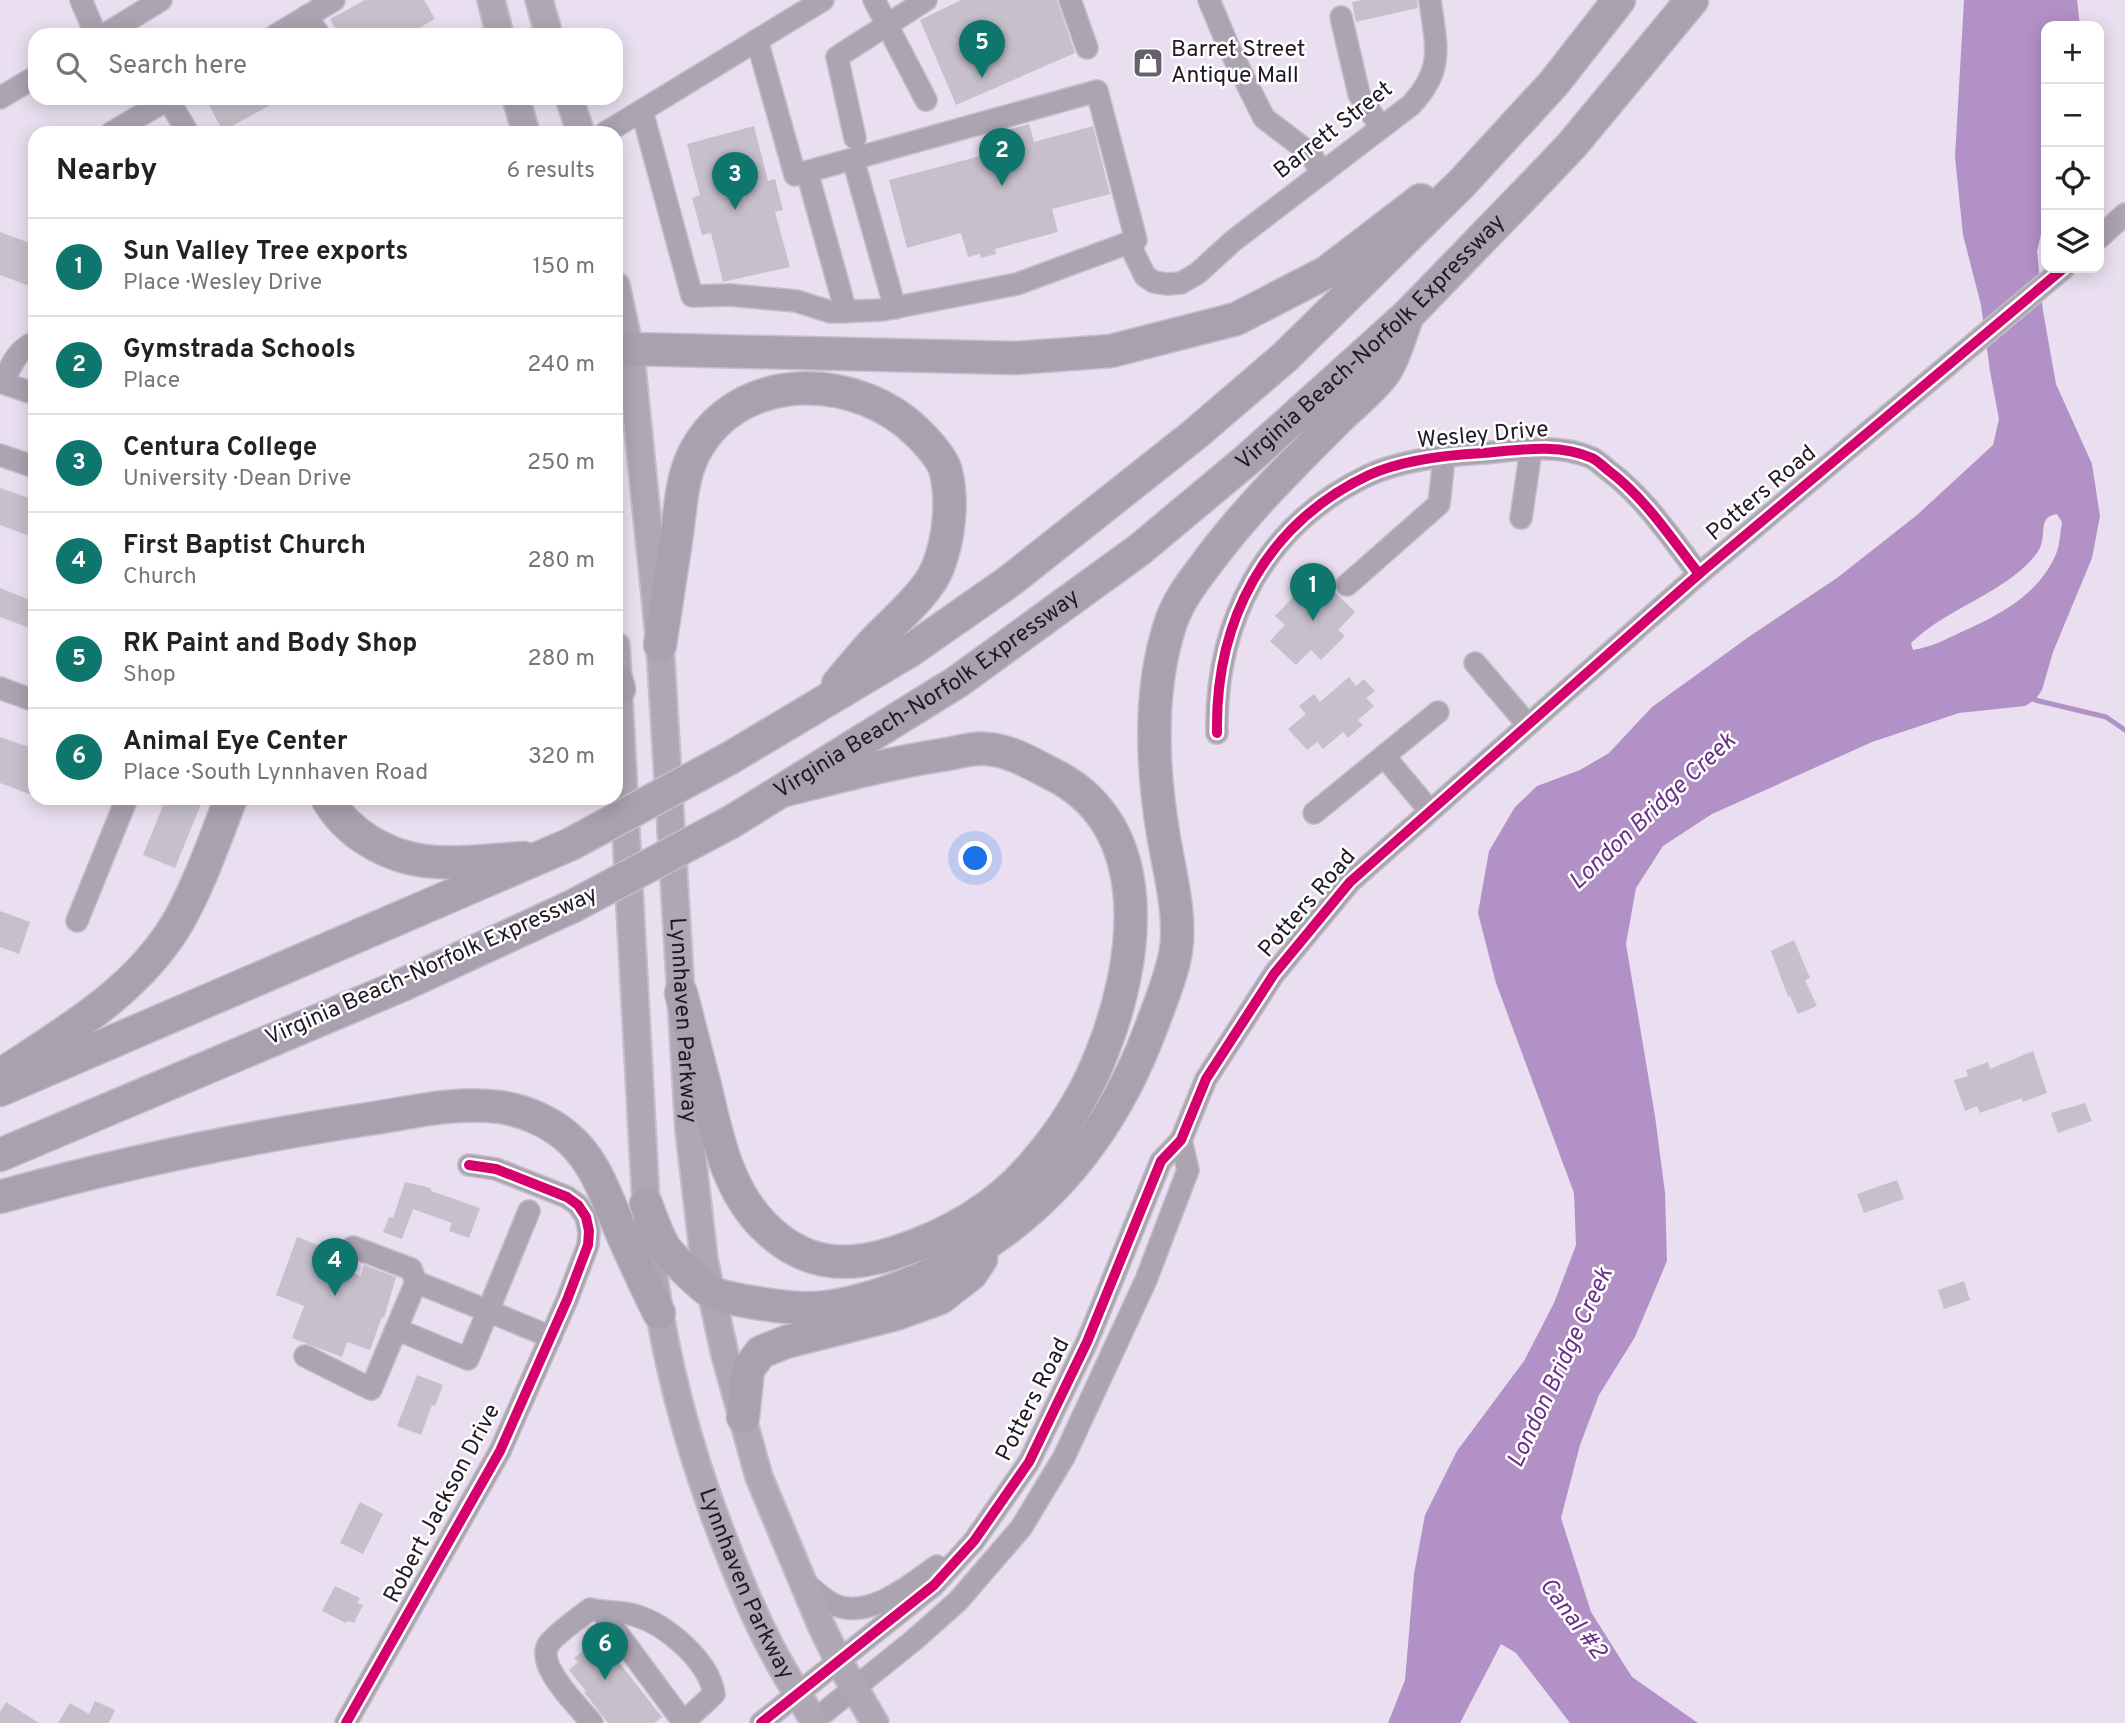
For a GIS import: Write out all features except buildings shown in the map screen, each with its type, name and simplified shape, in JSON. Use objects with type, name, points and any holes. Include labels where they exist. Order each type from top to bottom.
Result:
[{"type":"highway","name":"Virginia Beach-Norfolk Expressway","points":[[0,1090],[543,858],[730,758],[911,650],[1010,580],[1194,435],[1285,357],[1453,192],[1554,83],[1619,0]]},
{"type":"highway","name":"Virginia Beach-Norfolk Expressway","points":[[0,1155],[400,986],[573,906],[731,822],[957,682],[1139,550],[1248,459],[1408,315],[1572,145],[1692,0]]},
{"type":"highway","points":[[623,351],[1015,358],[1111,351],[1236,319],[1327,272],[1511,130]]},
{"type":"highway","points":[[646,1204],[665,1249],[710,1292],[754,1302],[800,1308],[820,1307],[882,1294],[922,1279],[995,1239],[1034,1208],[1058,1184],[1101,1130],[1143,1047],[1165,989],[1176,950],[1176,910],[1155,772],[1155,712],[1159,674],[1170,624],[1185,592],[1228,533],[1385,371],[1408,315]]},
{"type":"highway","points":[[660,645],[685,477],[699,444],[710,430],[726,414],[745,402],[784,390],[814,388],[864,397],[887,408],[908,423],[926,441],[946,471],[948,502],[945,545],[937,570],[917,597],[818,707]]},
{"type":"highway","points":[[681,993],[719,1142],[732,1178],[746,1205],[764,1226],[791,1249],[816,1259],[838,1263],[877,1258],[914,1247],[978,1214],[1007,1192],[1032,1166],[1055,1138],[1086,1086],[1100,1058],[1122,990],[1130,912],[1128,876],[1115,834],[1100,810],[1083,793],[1021,756],[985,748],[906,761],[785,790]]},
{"type":"highway","points":[[0,1076],[90,1016],[120,992],[153,958],[178,922],[228,805]]},
{"type":"highway","points":[[332,805],[346,824],[360,835],[406,858],[434,862],[543,858]]},
{"type":"highway","points":[[0,1197],[200,1149],[279,1134],[432,1109],[500,1107],[547,1123],[566,1136],[583,1153],[598,1176],[659,1313]]},
{"type":"highway","points":[[743,1417],[748,1369],[761,1352],[786,1342],[896,1314],[940,1298],[971,1274],[995,1239]]},
{"type":"main road","points":[[491,0],[498,28]]},
{"type":"main road","points":[[539,0],[547,28]]},
{"type":"main road","points":[[518,105],[524,126]]},
{"type":"main road","points":[[571,105],[579,126]]},
{"type":"main road","name":"Lynnhaven Parkway","points":[[623,351],[660,645],[689,1130],[710,1292],[724,1355],[759,1478],[838,1660],[875,1723]]},
{"type":"main road","name":"Lynnhaven Parkway","points":[[623,777],[646,1204],[650,1252],[670,1368],[717,1522],[740,1581],[773,1653],[813,1722]]},
{"type":"street","points":[[81,0],[93,28]]},
{"type":"street","points":[[115,28],[161,0]]},
{"type":"street","points":[[287,28],[334,0]]},
{"type":"street","points":[[617,126],[823,0]]},
{"type":"street","points":[[874,0],[926,100]]},
{"type":"street","points":[[895,308],[854,149],[837,57],[926,0]]},
{"type":"street","points":[[1070,0],[1087,48]]},
{"type":"street","points":[[1209,0],[1229,48],[1264,118],[1310,153],[1322,173]]},
{"type":"street","name":"Barrett Street","points":[[1129,243],[1144,275],[1154,282],[1181,282],[1198,273],[1233,242],[1411,105],[1426,90],[1437,59],[1430,0]]},
{"type":"street","points":[[307,16],[314,28]]},
{"type":"street","points":[[1341,17],[1359,93],[1381,128]]},
{"type":"street","points":[[642,111],[692,296],[730,295],[796,301],[831,313],[895,308],[1017,284],[1136,240],[1097,91],[854,149],[795,175],[757,40]]},
{"type":"street","points":[[0,98],[28,81]]},
{"type":"street","points":[[123,126],[159,105]]},
{"type":"street","points":[[172,105],[184,126]]},
{"type":"street","points":[[807,172],[846,312]]},
{"type":"street","points":[[2104,233],[2125,214]]},
{"type":"street","name":"Potters Road","points":[[761,1723],[934,1585],[974,1541],[1029,1461],[1087,1342],[1161,1161],[1181,1140],[1206,1080],[1274,974],[1350,882],[1699,574],[2058,273]]},
{"type":"street","points":[[28,345],[16,356],[1,382],[28,392]]},
{"type":"street","name":"Wesley Drive","points":[[1217,733],[1220,672],[1226,645],[1237,613],[1266,559],[1290,530],[1321,503],[1370,475],[1406,464],[1444,458],[1550,448],[1593,458],[1630,487],[1699,574]]},
{"type":"street","points":[[1521,518],[1531,450]]},
{"type":"street","points":[[0,455],[28,465]]},
{"type":"street","points":[[1347,585],[1439,505],[1444,458]]},
{"type":"street","points":[[1475,663],[1528,725]]},
{"type":"street","points":[[0,688],[28,698]]},
{"type":"street","points":[[1314,813],[1438,712]]},
{"type":"street","points":[[1384,757],[1430,811]]},
{"type":"street","points":[[77,920],[124,805]]},
{"type":"street","points":[[813,1722],[958,1601],[1021,1528],[1064,1457],[1146,1280],[1188,1170],[1181,1140]]},
{"type":"street","name":"Robert Jackson Drive","points":[[346,1723],[500,1451],[567,1300],[588,1245],[586,1217],[578,1205],[567,1197],[496,1169],[469,1165]]},
{"type":"street","points":[[396,1329],[468,1359],[529,1211]]},
{"type":"street","points":[[305,1356],[371,1389],[416,1282],[411,1269],[353,1247]]},
{"type":"street","points":[[416,1282],[551,1337]]},
{"type":"street","points":[[802,1580],[833,1604],[854,1609],[888,1600],[974,1541]]},
{"type":"street","points":[[592,1723],[548,1670],[545,1654],[549,1643],[590,1609],[635,1615],[680,1639],[712,1680],[714,1694],[683,1723],[600,1611]]},
{"type":"water","points":[[1964,0],[2077,0],[2079,21],[2041,21],[2041,235],[2037,251],[2043,311],[2056,384],[2092,464],[2100,516],[2092,558],[2053,652],[2042,690],[2035,700],[2025,706],[1959,713],[1872,742],[1712,814],[1663,846],[1636,888],[1626,944],[1665,1193],[1667,1261],[1635,1337],[1599,1395],[1580,1445],[1561,1518],[1591,1612],[1632,1677],[1698,1723],[1570,1723],[1516,1653],[1501,1644],[1460,1723],[1388,1723],[1405,1680],[1414,1574],[1425,1515],[1457,1451],[1524,1361],[1554,1303],[1576,1245],[1574,1193],[1496,983],[1478,913],[1489,851],[1515,807],[1537,786],[1580,770],[1609,753],[1652,707],[1750,636],[1837,578],[1917,515],[1993,445],[1999,419],[1981,305],[1963,235],[1955,157]],"holes":[[[2057,514],[2062,522],[2056,554],[2041,580],[2020,600],[1981,623],[1934,644],[1913,650],[1911,643],[1924,632],[2008,580],[2026,565],[2040,548],[2047,518]]]},
{"type":"waterway","points":[[2035,700],[2106,717],[2125,730]]},
{"type":"cycle path","points":[[761,1723],[934,1585],[974,1541],[1029,1462],[1087,1342],[1161,1161],[1181,1140],[1206,1079],[1274,974],[1350,882],[1699,574],[2058,273]]},
{"type":"cycle path","points":[[1217,733],[1225,652],[1237,615],[1253,580],[1275,549],[1301,520],[1333,496],[1382,470],[1425,459],[1510,450],[1552,449],[1579,453],[1592,458],[1634,493],[1699,574]]},
{"type":"cycle path","points":[[346,1723],[500,1451],[567,1300],[588,1245],[586,1217],[578,1205],[567,1197],[496,1169],[469,1165]]},
{"type":"place","name":"Barret Street Antique Mall","points":[[1148,63]]},
{"type":"place","name":"RK Paint and Body Shop","points":[[982,78]]},
{"type":"place","name":"Gymstrada Schools","points":[[1002,186]]},
{"type":"place","name":"Centura College","points":[[735,210]]},
{"type":"place","name":"Sun Valley Tree exports","points":[[1313,621]]},
{"type":"place","name":"First Baptist Church","points":[[335,1296]]},
{"type":"place","name":"Animal Eye Center","points":[[605,1680]]},
{"type":"water label","name":"London Bridge Creek","points":[[1653,812]]},
{"type":"water label","name":"London Bridge Creek","points":[[1561,1368]]},
{"type":"water label","name":"Canal #2","points":[[1572,1619]]}]
